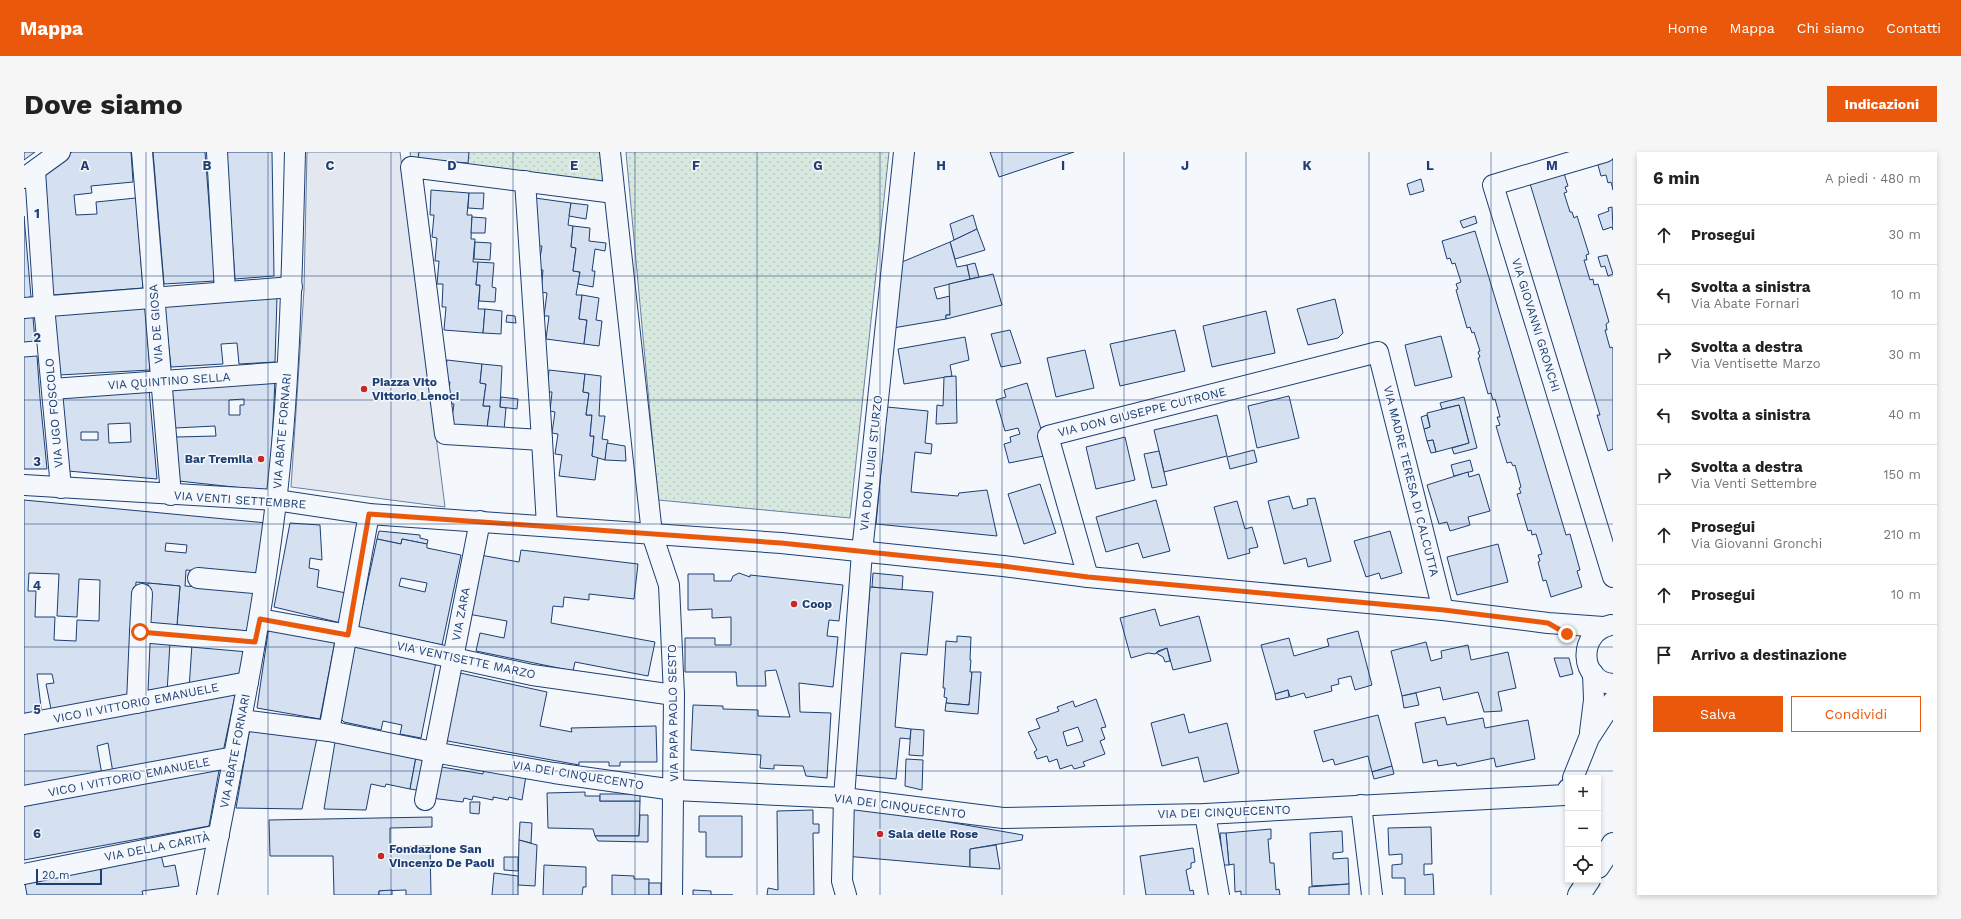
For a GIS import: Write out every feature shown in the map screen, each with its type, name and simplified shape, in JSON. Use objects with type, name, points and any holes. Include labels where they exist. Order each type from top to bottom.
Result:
[{"type":"street","points":[[29,175],[60,152]]},
{"type":"street","name":"VIA DE GIOSA","points":[[142,152],[160,381],[171,495]]},
{"type":"street","points":[[217,152],[225,292]]},
{"type":"street","name":"VIA ABATE FORNARI","points":[[207,895],[260,619],[276,500],[287,372],[292,287],[295,152]]},
{"type":"street","points":[[610,152],[652,534]]},
{"type":"street","name":"VIA DON LUIGI STURZO","points":[[846,895],[842,881],[844,798],[862,552],[904,152]]},
{"type":"street","name":"VIA GIOVANNI GRONCHI","points":[[1605,152],[1493,185],[1613,577]]},
{"type":"street","points":[[542,440],[445,434],[412,167],[614,193]]},
{"type":"street","name":"VIA UGO FOSCOLO","points":[[29,175],[44,306],[61,488]]},
{"type":"street","points":[[524,182],[547,526]]},
{"type":"street","points":[[24,308],[292,287]]},
{"type":"street","name":"VIA DON GIUSEPPE CUTRONE","points":[[1088,577],[1048,436],[1378,352]]},
{"type":"street","name":"VIA MADRE TERESA DI CALCUTTA","points":[[1378,352],[1444,610]]},
{"type":"street","name":"VIA QUINTINO SELLA","points":[[52,389],[287,372]]},
{"type":"street","name":"VIA VENTI SETTEMBRE","points":[[24,485],[171,495],[276,500],[369,514],[781,543],[862,552]]},
{"type":"street","points":[[329,731],[348,635],[369,514]]},
{"type":"street","name":"VIA ZARA","points":[[425,800],[433,752],[480,522]]},
{"type":"street","name":"VIA PAPA PAOLO SESTO","points":[[652,534],[669,585],[674,695],[672,895]]},
{"type":"street","points":[[862,552],[1003,566],[1088,577],[1444,610],[1548,623],[1608,626]]},
{"type":"street","points":[[198,578],[264,584]]},
{"type":"street","points":[[137,703],[142,594]]},
{"type":"street","name":"VIA VENTISETTE MARZO","points":[[260,619],[348,635],[532,675],[674,695]]},
{"type":"street","points":[[1548,623],[1567,634],[1600,680],[1613,684]]},
{"type":"street","points":[[1589,738],[1594,700],[1589,665],[1590,639],[1608,626]]},
{"type":"street","points":[[140,632],[255,642]]},
{"type":"street","name":"VICO II VITTORIO EMANUELE","points":[[24,724],[248,682]]},
{"type":"street","points":[[1574,775],[1589,738],[1613,701]]},
{"type":"street","name":"VIA DEI CINQUECENTO","points":[[241,720],[329,731],[433,752],[554,773],[674,790],[844,798],[1003,818],[1204,814],[1361,805],[1565,787]]},
{"type":"street","name":"VICO I VITTORIO EMANUELE","points":[[24,796],[234,757]]},
{"type":"street","points":[[1361,805],[1372,895]]},
{"type":"street","points":[[1204,814],[1219,895]]},
{"type":"street","name":"VIA DELLA CARITÀ","points":[[24,874],[219,835]]},
{"type":"street","points":[[1601,862],[1613,844]]},
{"type":"street","points":[[1579,895],[1587,883]]},
{"type":"shaded area","name":"Piazza Vito Vittorio Lenoci","points":[[307,152],[400,152],[445,507],[291,487],[304,290]]},
{"type":"shaded area","points":[[410,152],[603,152],[606,186],[411,161]]},
{"type":"shaded area","points":[[626,152],[889,152],[850,518],[658,500]]},
{"type":"building","points":[[24,152],[35,152],[24,160]]},
{"type":"building","points":[[72,152],[131,152],[133,182],[91,186],[92,193],[74,195],[76,215],[97,214],[96,202],[136,198],[143,288],[52,295],[42,173]]},
{"type":"building","points":[[153,152],[205,152],[215,281],[164,284]]},
{"type":"building","points":[[226,152],[272,152],[274,276],[235,279]]},
{"type":"building","points":[[419,152],[469,152],[468,163],[418,159]]},
{"type":"building","points":[[990,152],[1074,152],[999,177]]},
{"type":"building","points":[[1613,153],[1613,190],[1611,182],[1608,183],[1606,175],[1601,176],[1596,158]]},
{"type":"building","points":[[1562,167],[1568,186],[1565,187],[1567,192],[1564,193],[1570,212],[1572,212],[1574,218],[1577,216],[1589,254],[1586,255],[1587,260],[1584,260],[1590,280],[1593,279],[1594,285],[1598,284],[1609,322],[1606,324],[1607,330],[1605,330],[1610,348],[1612,347],[1613,349],[1613,449],[1608,451],[1597,415],[1600,415],[1528,177]]},
{"type":"building","points":[[1421,179],[1424,191],[1410,195],[1407,184]]},
{"type":"building","points":[[431,190],[469,193],[467,215],[472,215],[471,239],[475,239],[473,262],[478,262],[476,285],[480,285],[478,309],[485,309],[483,333],[444,330],[446,307],[442,307],[443,284],[437,284],[439,261],[435,261],[437,238],[432,237],[434,215],[430,215]]},
{"type":"building","points":[[469,193],[484,193],[483,209],[468,208]]},
{"type":"building","points":[[535,198],[571,203],[568,225],[573,226],[571,247],[576,248],[573,271],[580,272],[576,295],[582,295],[579,319],[587,320],[584,344],[546,339],[549,316],[544,316],[547,293],[541,292],[543,270],[538,270],[542,246],[535,246],[538,223],[532,222]]},
{"type":"building","points":[[571,203],[588,205],[586,219],[569,216]]},
{"type":"building","points":[[1612,207],[1613,230],[1612,227],[1603,230],[1598,215],[1609,211],[1608,208]]},
{"type":"building","points":[[973,215],[977,229],[954,240],[950,224]]},
{"type":"building","points":[[24,216],[31,297],[24,298]]},
{"type":"building","points":[[1475,216],[1477,223],[1463,228],[1460,221]]},
{"type":"building","points":[[472,217],[486,218],[485,233],[471,233]]},
{"type":"building","points":[[573,226],[590,228],[589,241],[606,243],[605,251],[595,249],[592,271],[595,271],[593,287],[578,284],[580,272],[573,271],[576,248],[571,247]]},
{"type":"building","points":[[977,229],[985,250],[955,259],[950,242]]},
{"type":"building","points":[[1475,231],[1566,535],[1570,534],[1580,570],[1577,571],[1582,587],[1551,597],[1546,580],[1543,581],[1538,562],[1540,561],[1538,555],[1542,554],[1536,534],[1532,535],[1531,530],[1528,531],[1517,494],[1521,493],[1519,488],[1521,487],[1515,465],[1513,466],[1511,462],[1507,463],[1496,426],[1500,425],[1497,417],[1500,417],[1495,399],[1493,400],[1491,393],[1488,394],[1478,358],[1480,357],[1478,352],[1480,351],[1474,332],[1472,333],[1470,327],[1467,328],[1456,290],[1458,289],[1456,284],[1461,282],[1455,263],[1452,264],[1450,258],[1447,259],[1442,241]]},
{"type":"building","points":[[475,242],[491,243],[490,260],[474,259]]},
{"type":"building","points":[[950,242],[957,267],[967,265],[970,279],[934,288],[937,299],[950,296],[950,315],[946,315],[946,319],[893,328],[902,262]]},
{"type":"building","points":[[1607,255],[1613,274],[1608,276],[1605,266],[1601,267],[1598,257]]},
{"type":"building","points":[[478,262],[494,263],[492,287],[496,288],[495,302],[479,301],[480,285],[476,285]]},
{"type":"building","points":[[975,263],[979,277],[970,279],[967,265]]},
{"type":"building","points":[[993,274],[1002,305],[946,319],[946,315],[950,315],[949,284]]},
{"type":"building","points":[[582,295],[599,298],[596,320],[602,321],[599,346],[584,344],[587,320],[579,319]]},
{"type":"building","points":[[277,297],[275,362],[239,364],[237,343],[221,344],[223,364],[171,367],[164,305]]},
{"type":"building","points":[[1335,299],[1343,333],[1338,338],[1308,345],[1297,309]]},
{"type":"building","points":[[145,306],[150,370],[59,375],[50,315]]},
{"type":"building","points":[[485,309],[502,311],[501,334],[483,333]]},
{"type":"building","points":[[1266,311],[1275,353],[1212,367],[1203,326]]},
{"type":"building","points":[[507,315],[515,316],[516,323],[506,322]]},
{"type":"building","points":[[33,317],[35,341],[24,342],[24,318]]},
{"type":"building","points":[[1010,330],[1021,363],[1001,367],[991,334]]},
{"type":"building","points":[[1175,330],[1185,371],[1120,386],[1110,344]]},
{"type":"building","points":[[1441,336],[1452,377],[1415,386],[1405,345]]},
{"type":"building","points":[[965,337],[969,360],[950,365],[952,376],[904,384],[898,349]]},
{"type":"building","points":[[1085,350],[1094,388],[1056,397],[1047,358]]},
{"type":"building","points":[[37,356],[47,469],[24,469],[24,357]]},
{"type":"building","points":[[447,360],[482,364],[480,383],[486,384],[483,406],[490,406],[487,428],[451,424],[454,404],[447,403],[450,382],[444,381]]},
{"type":"building","points":[[482,364],[502,366],[500,407],[506,408],[504,430],[487,428],[490,406],[483,406],[486,384],[480,383]]},
{"type":"building","points":[[549,370],[585,374],[583,392],[589,393],[586,415],[592,415],[590,436],[594,436],[592,456],[598,457],[595,480],[559,476],[562,455],[555,454],[558,434],[552,433],[555,412],[550,411],[552,392],[547,392]]},
{"type":"building","points":[[585,374],[601,376],[599,416],[605,416],[602,439],[608,440],[605,460],[592,456],[594,436],[590,436],[592,415],[586,415],[589,393],[583,392]]},
{"type":"building","points":[[956,376],[957,423],[936,424],[937,405],[943,406],[944,377]]},
{"type":"building","points":[[275,379],[270,491],[179,481],[176,437],[216,436],[215,426],[175,428],[171,388]],"holes":[[[244,399],[244,405],[240,405],[240,415],[229,415],[229,400]]]},
{"type":"building","points":[[1027,383],[1049,455],[1009,463],[1004,444],[1011,442],[1010,437],[1020,434],[1018,428],[1005,431],[996,400],[1006,397],[1004,390]]},
{"type":"building","points":[[149,389],[157,479],[68,471],[60,396]],"holes":[[[130,423],[131,442],[109,443],[108,424]],[[81,432],[98,432],[98,440],[81,440]]]},
{"type":"building","points":[[1289,396],[1299,438],[1257,448],[1248,406]]},
{"type":"building","points":[[501,397],[518,399],[517,409],[500,407]]},
{"type":"building","points":[[1464,397],[1477,448],[1454,454],[1452,448],[1469,443],[1459,405],[1442,409],[1440,403]]},
{"type":"building","points":[[1459,405],[1469,443],[1436,452],[1433,440],[1427,441],[1424,429],[1430,427],[1427,413]]},
{"type":"building","points":[[887,407],[928,411],[925,443],[932,444],[931,454],[915,452],[911,492],[958,496],[959,493],[987,490],[997,536],[876,524]]},
{"type":"building","points":[[1217,415],[1227,456],[1164,472],[1154,430]]},
{"type":"building","points":[[1427,415],[1430,427],[1424,429],[1421,417]]},
{"type":"building","points":[[1125,437],[1135,480],[1096,489],[1086,447]]},
{"type":"building","points":[[1433,440],[1436,452],[1431,453],[1427,441]]},
{"type":"building","points":[[607,443],[625,446],[626,461],[605,460]]},
{"type":"building","points":[[1254,450],[1257,462],[1230,469],[1227,457]]},
{"type":"building","points":[[1159,451],[1167,485],[1152,488],[1144,454]]},
{"type":"building","points":[[1470,460],[1473,471],[1454,476],[1451,465]]},
{"type":"building","points":[[1468,472],[1469,477],[1479,474],[1490,511],[1468,517],[1470,525],[1450,531],[1447,522],[1439,524],[1427,485]]},
{"type":"building","points":[[1040,484],[1056,533],[1024,544],[1008,494]]},
{"type":"building","points":[[1289,496],[1293,509],[1308,505],[1307,499],[1315,498],[1331,561],[1308,567],[1306,558],[1284,564],[1268,501]]},
{"type":"building","points":[[24,500],[267,523],[258,576],[186,570],[185,586],[254,591],[247,631],[177,625],[180,586],[136,582],[129,698],[52,714],[46,684],[54,683],[52,674],[37,674],[42,715],[24,718]],"holes":[[[166,543],[187,545],[186,553],[165,551]],[[29,573],[59,574],[57,616],[77,617],[79,579],[100,580],[99,621],[77,620],[76,641],[54,640],[55,617],[35,617],[36,591],[28,591]]]},
{"type":"building","points":[[1156,500],[1170,551],[1143,558],[1138,543],[1106,552],[1096,517]]},
{"type":"building","points":[[1237,501],[1245,529],[1252,527],[1258,547],[1249,549],[1250,553],[1228,559],[1214,507]]},
{"type":"building","points":[[290,523],[320,525],[322,560],[310,558],[309,568],[319,570],[317,587],[346,593],[341,623],[274,607]]},
{"type":"building","points":[[379,531],[420,535],[420,538],[428,540],[427,544],[402,539],[401,544],[377,539]]},
{"type":"building","points":[[1390,531],[1402,573],[1381,579],[1379,573],[1366,577],[1354,541]]},
{"type":"building","points":[[377,539],[401,544],[402,539],[427,544],[427,548],[461,555],[442,645],[358,627]],"holes":[[[401,578],[427,583],[425,592],[399,586]]]},
{"type":"building","points":[[1498,544],[1508,582],[1457,595],[1447,557]]},
{"type":"building","points":[[521,550],[638,564],[634,599],[589,594],[589,600],[564,597],[563,607],[553,606],[551,623],[655,642],[648,676],[575,662],[573,671],[476,651],[480,633],[504,638],[507,621],[468,614],[480,555],[519,562]]},
{"type":"building","points":[[739,573],[750,577],[750,575],[843,585],[839,621],[829,620],[827,636],[838,637],[833,687],[799,683],[800,712],[831,713],[827,778],[806,776],[803,766],[774,765],[774,769],[760,768],[761,755],[691,750],[693,705],[723,706],[723,709],[758,710],[758,716],[790,717],[776,670],[765,671],[766,686],[737,686],[736,672],[685,672],[685,638],[715,638],[715,645],[731,645],[731,617],[712,618],[712,609],[688,610],[688,574],[714,574],[714,581],[731,581],[733,576]]},
{"type":"building","points":[[873,573],[903,576],[902,590],[872,587]]},
{"type":"building","points":[[148,583],[180,586],[177,625],[146,623]]},
{"type":"building","points":[[870,587],[933,592],[927,655],[901,653],[895,727],[911,729],[910,739],[900,738],[896,779],[854,775]]},
{"type":"building","points":[[1155,609],[1160,626],[1199,616],[1211,661],[1173,670],[1167,648],[1158,651],[1155,654],[1148,653],[1131,658],[1120,618]]},
{"type":"building","points":[[269,626],[335,641],[320,719],[257,708]]},
{"type":"building","points":[[1358,631],[1372,685],[1355,690],[1351,676],[1338,679],[1339,684],[1331,686],[1332,691],[1306,698],[1304,693],[1290,697],[1288,690],[1275,694],[1261,645],[1289,638],[1294,656],[1329,646],[1327,639]]},
{"type":"building","points":[[957,636],[971,637],[970,672],[972,672],[969,705],[946,703],[947,698],[944,697],[945,688],[943,688],[946,641],[957,642]]},
{"type":"building","points":[[149,642],[170,642],[167,693],[145,697]]},
{"type":"building","points":[[1426,642],[1431,661],[1442,658],[1441,651],[1468,645],[1471,660],[1508,652],[1516,688],[1498,692],[1502,711],[1484,712],[1478,692],[1443,700],[1440,687],[1402,696],[1391,651]]},
{"type":"building","points":[[192,644],[245,648],[239,679],[189,689]]},
{"type":"building","points":[[355,645],[436,662],[421,738],[400,734],[402,725],[383,721],[381,730],[344,722],[341,719]]},
{"type":"building","points":[[1167,648],[1170,661],[1165,662],[1163,657],[1156,653]]},
{"type":"building","points":[[1554,658],[1569,658],[1573,674],[1560,677]]},
{"type":"building","points":[[972,672],[981,672],[978,714],[945,711],[946,703],[969,705]]},
{"type":"building","points":[[460,673],[547,692],[540,726],[572,732],[571,728],[656,726],[657,762],[620,762],[620,766],[609,766],[609,762],[579,762],[579,765],[442,740]]},
{"type":"building","points":[[1288,690],[1289,697],[1276,700],[1275,694]]},
{"type":"building","points":[[236,691],[223,752],[113,773],[108,743],[97,746],[102,775],[24,789],[24,731]]},
{"type":"building","points":[[1416,693],[1419,705],[1404,708],[1402,696]]},
{"type":"building","points":[[1096,699],[1106,727],[1101,728],[1105,739],[1100,741],[1105,754],[1083,762],[1085,766],[1074,769],[1072,765],[1060,769],[1057,759],[1049,762],[1047,756],[1037,759],[1034,752],[1037,750],[1028,732],[1040,728],[1036,719],[1059,711],[1057,707],[1073,701],[1075,707]],"holes":[[[1078,727],[1083,741],[1067,746],[1063,732]]]},
{"type":"building","points":[[1184,714],[1189,733],[1227,723],[1239,773],[1204,782],[1198,757],[1162,766],[1151,723]]},
{"type":"building","points":[[1378,715],[1392,766],[1372,772],[1368,756],[1335,765],[1333,759],[1323,762],[1314,731]]},
{"type":"building","points":[[1445,717],[1447,725],[1483,718],[1485,728],[1528,720],[1535,759],[1496,767],[1494,758],[1457,766],[1456,763],[1438,766],[1437,760],[1423,763],[1415,723]]},
{"type":"building","points":[[250,728],[317,738],[302,809],[236,808]]},
{"type":"building","points":[[911,729],[924,730],[923,756],[909,755]]},
{"type":"building","points":[[335,742],[416,757],[410,789],[386,784],[385,787],[371,784],[366,810],[324,809]]},
{"type":"building","points":[[416,757],[427,759],[423,791],[410,789]]},
{"type":"building","points":[[906,759],[923,760],[922,790],[905,786]]},
{"type":"building","points":[[220,765],[209,826],[24,860],[24,801]]},
{"type":"building","points":[[436,766],[483,774],[484,768],[526,776],[522,800],[509,797],[508,800],[493,797],[493,800],[473,796],[472,800],[464,798],[463,802],[431,798]]},
{"type":"building","points":[[1392,766],[1394,774],[1374,779],[1372,772]]},
{"type":"building","points":[[585,792],[585,796],[600,796],[600,801],[640,801],[639,836],[595,836],[593,829],[548,828],[547,793]]},
{"type":"building","points":[[600,794],[640,794],[640,801],[600,801]]},
{"type":"building","points":[[470,802],[480,802],[479,814],[470,813]]},
{"type":"building","points":[[850,805],[1023,835],[1022,840],[970,849],[970,867],[845,856]]},
{"type":"building","points":[[813,810],[813,824],[819,824],[819,833],[813,833],[814,895],[767,895],[768,888],[778,890],[777,811]]},
{"type":"building","points":[[640,815],[648,815],[648,842],[598,841],[595,836],[639,836]]},
{"type":"building","points":[[699,816],[742,816],[742,857],[706,857],[706,832],[699,832]]},
{"type":"building","name":"Fondazione San Vincenzo De Paoli","points":[[432,817],[432,827],[390,828],[390,847],[430,846],[431,895],[406,895],[406,890],[379,891],[379,895],[334,895],[333,856],[270,856],[269,820]]},
{"type":"building","points":[[520,822],[532,823],[531,843],[519,840]]},
{"type":"building","points":[[1431,827],[1432,864],[1424,864],[1424,875],[1433,874],[1434,895],[1405,895],[1405,878],[1392,878],[1392,865],[1402,864],[1402,854],[1389,855],[1388,828]]},
{"type":"building","points":[[1271,829],[1271,839],[1268,839],[1270,863],[1274,863],[1276,890],[1279,889],[1280,895],[1241,895],[1241,891],[1235,892],[1234,864],[1229,865],[1226,833]]},
{"type":"building","points":[[1342,831],[1343,852],[1333,853],[1333,859],[1348,858],[1349,884],[1312,886],[1310,833]]},
{"type":"building","points":[[1220,833],[1226,833],[1229,865],[1223,865]]},
{"type":"building","points":[[519,840],[537,845],[535,886],[518,885]]},
{"type":"building","points":[[996,845],[1000,869],[970,867],[970,849]]},
{"type":"building","points":[[1193,848],[1195,862],[1191,863],[1191,868],[1186,870],[1190,891],[1193,890],[1194,895],[1146,895],[1140,856]]},
{"type":"building","points":[[161,855],[164,867],[175,865],[179,886],[142,891],[143,895],[27,895],[25,884]]},
{"type":"building","points":[[504,857],[518,857],[518,871],[504,870]]},
{"type":"building","points":[[544,865],[586,867],[586,887],[583,887],[582,895],[543,895]]},
{"type":"building","name":"Fondazione San Vincenzo De Paoli","points":[[494,873],[518,876],[518,895],[492,895]]},
{"type":"building","points":[[612,875],[634,876],[634,879],[649,879],[649,895],[612,895]]},
{"type":"building","points":[[649,883],[661,883],[661,895],[649,895]]},
{"type":"building","points":[[1349,884],[1349,895],[1309,895],[1309,887]]},
{"type":"building","points":[[392,890],[392,895],[379,895],[379,891]]},
{"type":"building","points":[[693,890],[711,891],[711,895],[693,895]]},
{"type":"place","name":"Piazza Vito Vittorio Lenoci","points":[[364,389]]},
{"type":"place","name":"Bar Tremila","points":[[261,459]]},
{"type":"place","name":"Coop","points":[[794,604]]},
{"type":"place","name":"Sala delle Rose","points":[[880,834]]},
{"type":"place","name":"Fondazione San Vincenzo De Paoli","points":[[381,856]]},
{"type":"route","points":[[140,632],[255,642],[260,619],[348,635],[369,514],[635,531],[652,534],[781,543],[1003,566],[1088,577],[1444,610],[1548,623],[1567,634]]}]
